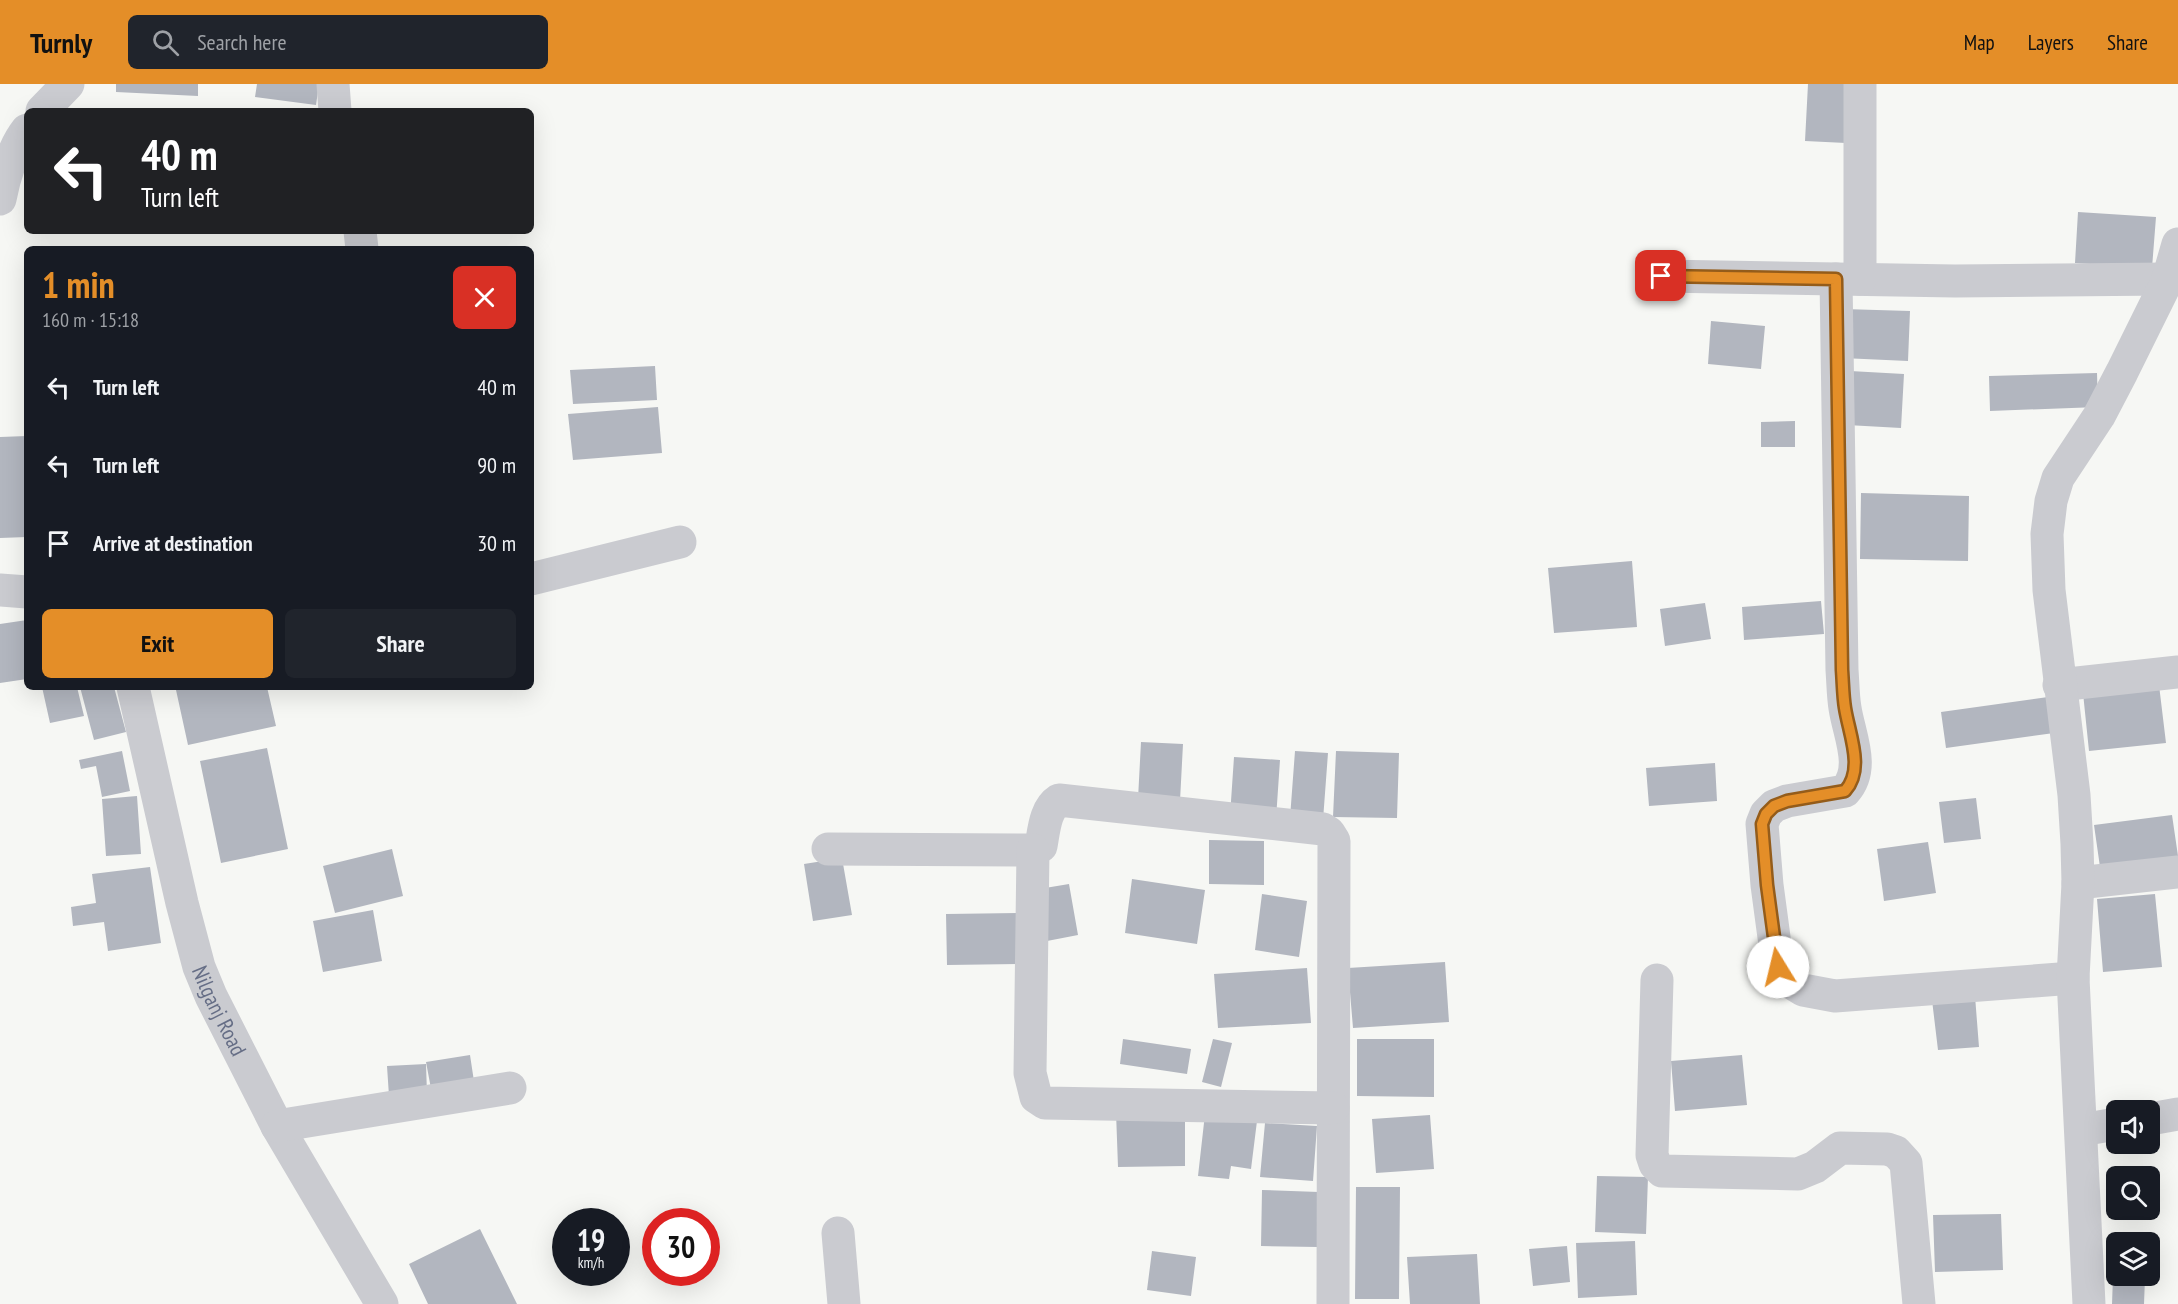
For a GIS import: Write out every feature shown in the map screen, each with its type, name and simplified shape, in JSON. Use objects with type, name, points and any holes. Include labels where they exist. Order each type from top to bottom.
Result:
[{"type":"street","points":[[45,108],[68,84]]},
{"type":"street","points":[[333,84],[334,108]]},
{"type":"street","points":[[1860,84],[1848,279],[1842,670],[1845,709],[1856,767],[1852,784],[1845,791],[1787,801],[1774,806],[1766,814],[1762,824],[1767,885],[1778,967],[1785,979],[1803,990],[1835,996],[2073,978]]},
{"type":"street","points":[[0,199],[16,151],[24,136]]},
{"type":"street","points":[[2089,1304],[2073,978],[2078,883],[2074,795],[2049,590],[2047,534],[2051,501],[2058,478],[2099,416],[2168,279],[2178,244]]},
{"type":"street","points":[[1661,276],[1848,279],[2168,279]]},
{"type":"street","points":[[534,578],[680,542]]},
{"type":"street","points":[[0,590],[24,592]]},
{"type":"street","points":[[2059,685],[2178,672]]},
{"type":"street","name":"Nilganj Road","points":[[134,690],[182,903],[199,967],[211,996],[277,1125],[382,1304]]},
{"type":"street","points":[[828,849],[1033,850],[1041,846],[1048,812],[1052,804],[1059,800],[1323,829],[1329,833],[1334,841],[1333,1304]]},
{"type":"street","points":[[1033,850],[1029,1073],[1036,1097],[1045,1103],[1333,1108]]},
{"type":"street","points":[[2078,883],[2178,872]]},
{"type":"street","points":[[1657,980],[1652,1155],[1655,1164],[1662,1171],[1798,1174],[1815,1167],[1840,1148],[1887,1149],[1896,1152],[1906,1163],[1919,1304]]},
{"type":"street","points":[[277,1125],[510,1088]]},
{"type":"street","points":[[2160,1117],[2178,1114]]},
{"type":"street","points":[[2081,1130],[2106,1126]]},
{"type":"street","points":[[838,1233],[844,1304]]},
{"type":"building","points":[[116,84],[198,84],[198,96],[116,92]]},
{"type":"building","points":[[257,84],[319,84],[316,105],[255,97]]},
{"type":"building","points":[[1808,84],[1849,84],[1846,143],[1805,141]]},
{"type":"building","points":[[2078,212],[2156,217],[2152,268],[2075,263]]},
{"type":"building","points":[[1843,309],[1910,311],[1908,361],[1842,358]]},
{"type":"building","points":[[1711,321],[1765,326],[1761,369],[1708,364]]},
{"type":"building","points":[[655,366],[657,400],[573,404],[570,370]]},
{"type":"building","points":[[1850,371],[1904,374],[1901,428],[1847,425]]},
{"type":"building","points":[[2097,373],[2098,407],[1990,411],[1989,376]]},
{"type":"building","points":[[658,407],[662,453],[573,460],[568,414]]},
{"type":"building","points":[[1795,421],[1795,447],[1761,447],[1761,422]]},
{"type":"building","points":[[24,436],[24,537],[0,538],[0,437]]},
{"type":"building","points":[[1861,493],[1969,496],[1968,561],[1860,559]]},
{"type":"building","points":[[1632,561],[1637,627],[1554,633],[1548,568]]},
{"type":"building","points":[[1821,601],[1824,634],[1744,640],[1742,607]]},
{"type":"building","points":[[1705,603],[1711,639],[1665,646],[1660,609]]},
{"type":"building","points":[[24,620],[24,679],[0,683],[0,624]]},
{"type":"building","points":[[2159,685],[2166,743],[2089,751],[2083,693]]},
{"type":"building","points":[[43,690],[78,690],[84,716],[50,723]]},
{"type":"building","points":[[81,690],[115,690],[126,732],[94,740]]},
{"type":"building","points":[[176,690],[268,690],[276,726],[188,745]]},
{"type":"building","points":[[2048,697],[2054,733],[1946,748],[1941,712]]},
{"type":"building","points":[[1141,742],[1183,744],[1180,801],[1138,799]]},
{"type":"building","points":[[267,748],[288,849],[221,863],[200,761]]},
{"type":"building","points":[[122,751],[130,791],[102,797],[96,766],[81,769],[79,760]]},
{"type":"building","points":[[1295,751],[1328,753],[1323,820],[1290,818]]},
{"type":"building","points":[[1336,751],[1399,753],[1397,818],[1333,817]]},
{"type":"building","points":[[1234,757],[1280,760],[1276,819],[1230,816]]},
{"type":"building","points":[[1715,763],[1717,801],[1649,806],[1646,768]]},
{"type":"building","points":[[137,796],[141,854],[106,856],[102,799]]},
{"type":"building","points":[[1976,798],[1981,839],[1944,843],[1939,802]]},
{"type":"building","points":[[2172,815],[2178,856],[2100,867],[2094,825]]},
{"type":"building","points":[[1209,840],[1264,841],[1264,885],[1209,884]]},
{"type":"building","points":[[1928,842],[1936,893],[1884,901],[1877,849]]},
{"type":"building","points":[[392,849],[403,896],[335,913],[323,866]]},
{"type":"building","points":[[842,858],[852,915],[813,921],[804,864]]},
{"type":"building","points":[[150,867],[161,943],[108,951],[104,922],[73,926],[71,907],[96,903],[92,874]]},
{"type":"building","points":[[1132,879],[1205,890],[1197,944],[1125,933]]},
{"type":"building","points":[[1069,884],[1078,935],[1047,941],[1039,889]]},
{"type":"building","points":[[1262,894],[1307,901],[1299,957],[1255,950]]},
{"type":"building","points":[[2155,894],[2162,967],[2103,972],[2097,899]]},
{"type":"building","points":[[373,910],[382,961],[323,972],[313,921]]},
{"type":"building","points":[[1019,913],[1020,964],[947,965],[946,914]]},
{"type":"building","points":[[1445,962],[1449,1022],[1353,1028],[1348,968]]},
{"type":"building","points":[[1307,968],[1311,1023],[1218,1028],[1214,974]]},
{"type":"building","points":[[1975,996],[1979,1047],[1938,1050],[1932,1000]]},
{"type":"building","points":[[1123,1039],[1191,1049],[1187,1074],[1120,1064]]},
{"type":"building","points":[[1213,1039],[1232,1043],[1221,1087],[1202,1082]]},
{"type":"building","points":[[1357,1039],[1434,1039],[1434,1097],[1357,1096]]},
{"type":"building","points":[[470,1055],[475,1088],[432,1094],[426,1062]]},
{"type":"building","points":[[1742,1055],[1747,1105],[1675,1111],[1671,1061]]},
{"type":"building","points":[[426,1064],[427,1094],[389,1096],[387,1066]]},
{"type":"building","points":[[1116,1112],[1185,1112],[1185,1166],[1118,1167]]},
{"type":"building","points":[[1205,1114],[1257,1121],[1251,1169],[1231,1166],[1229,1179],[1198,1176]]},
{"type":"building","points":[[1430,1115],[1434,1169],[1376,1173],[1372,1119]]},
{"type":"building","points":[[1265,1123],[1317,1126],[1313,1181],[1260,1177]]},
{"type":"building","points":[[1597,1176],[1648,1177],[1646,1234],[1595,1232]]},
{"type":"building","points":[[1356,1187],[1400,1187],[1399,1299],[1355,1299]]},
{"type":"building","points":[[1262,1190],[1319,1192],[1318,1247],[1261,1246]]},
{"type":"building","points":[[2001,1214],[2003,1270],[1935,1272],[1933,1215]]},
{"type":"building","points":[[480,1229],[517,1304],[428,1304],[409,1264]]},
{"type":"building","points":[[1635,1241],[1637,1295],[1578,1298],[1576,1243]]},
{"type":"building","points":[[1567,1246],[1570,1282],[1533,1286],[1529,1249]]},
{"type":"building","points":[[1152,1251],[1196,1257],[1191,1296],[1147,1290]]},
{"type":"building","points":[[1477,1254],[1480,1304],[1410,1304],[1407,1257]]},
{"type":"building","points":[[2113,1286],[2145,1286],[2144,1304],[2112,1304]]},
{"type":"route","points":[[1661,276],[1836,279],[1842,670],[1845,709],[1856,767],[1852,784],[1845,791],[1787,801],[1774,806],[1766,814],[1762,824],[1767,885],[1778,967]]}]
